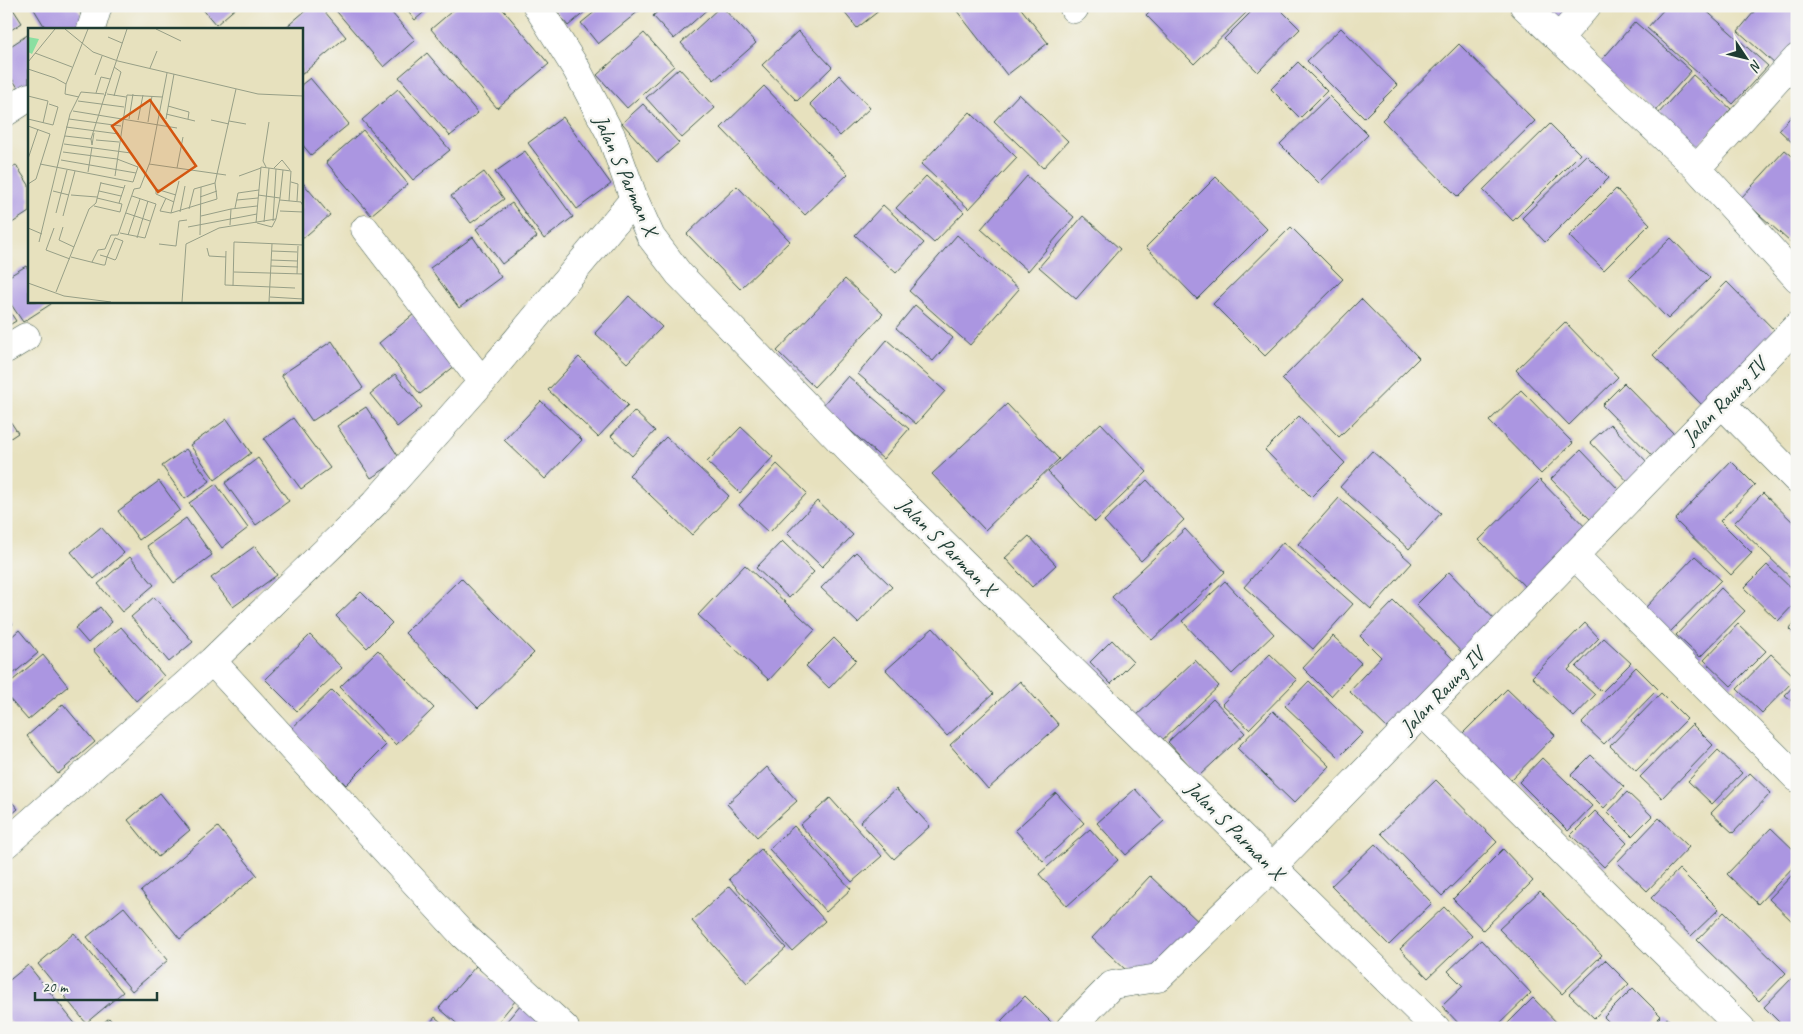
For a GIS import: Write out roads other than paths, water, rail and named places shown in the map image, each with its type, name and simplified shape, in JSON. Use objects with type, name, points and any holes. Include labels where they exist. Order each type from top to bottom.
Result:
[{"type":"street","points":[[91,28],[98,6]]},
{"type":"street","name":"Jalan S Parman X","points":[[537,6],[578,70],[610,135],[650,237],[678,274],[850,450],[1436,1028]]},
{"type":"street","points":[[1524,6],[1697,168],[1797,278]]},
{"type":"street","points":[[1559,38],[1587,6]]},
{"type":"street","points":[[1697,168],[1797,58]]},
{"type":"street","points":[[6,112],[28,98]]},
{"type":"street","points":[[6,844],[212,661],[374,504],[482,382],[634,199]]},
{"type":"street","points":[[365,228],[482,382]]},
{"type":"street","name":"Jalan Raung IV","points":[[1070,1028],[1112,985],[1158,978],[1272,866],[1797,326]]},
{"type":"street","points":[[1722,404],[1797,480]]},
{"type":"street","points":[[1574,555],[1797,778]]},
{"type":"street","points":[[212,661],[463,934],[565,1028]]},
{"type":"street","points":[[1422,712],[1741,1028]]}]
